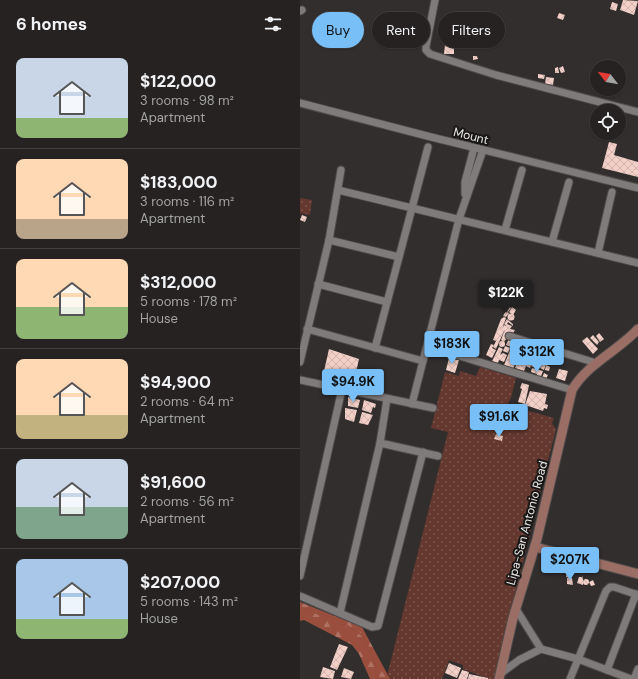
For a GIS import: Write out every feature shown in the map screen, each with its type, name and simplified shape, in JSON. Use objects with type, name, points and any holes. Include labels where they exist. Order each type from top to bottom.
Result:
[{"type":"main road","name":"Lipa-San Antonio Road","points":[[499,676],[516,609],[535,547],[572,390],[578,380],[596,363],[638,329]]},
{"type":"main road","points":[[535,547],[638,574]]},
{"type":"street","points":[[435,0],[426,46],[426,50],[430,54],[496,75],[638,112]]},
{"type":"street","name":"Mount","points":[[300,103],[474,148],[638,188]]},
{"type":"street","points":[[375,348],[428,147]]},
{"type":"street","points":[[465,196],[465,182],[474,148]]},
{"type":"street","points":[[412,404],[465,196],[473,181],[483,150]]},
{"type":"street","points":[[300,362],[329,240],[341,170]]},
{"type":"street","points":[[505,230],[522,170]]},
{"type":"street","points":[[552,242],[569,182]]},
{"type":"street","points":[[338,190],[638,263]]},
{"type":"street","points":[[598,253],[612,192]]},
{"type":"street","points":[[329,240],[399,257]]},
{"type":"street","points":[[318,284],[387,302]]},
{"type":"street","points":[[307,330],[423,360]]},
{"type":"street","points":[[510,336],[596,363]]},
{"type":"street","points":[[453,354],[572,390]]},
{"type":"street","points":[[300,380],[433,408]]},
{"type":"street","points":[[300,576],[342,389]]},
{"type":"street","points":[[340,613],[380,442],[387,399]]},
{"type":"street","points":[[380,442],[438,456]]},
{"type":"street","points":[[300,596],[372,627],[378,626],[423,452]]},
{"type":"street","points":[[570,679],[606,591],[610,587],[614,587],[637,595],[607,670]]},
{"type":"street","points":[[516,609],[541,649]]},
{"type":"street","points":[[499,676],[519,660],[541,649],[578,659],[631,679]]},
{"type":"street","points":[[634,679],[638,669]]},
{"type":"shaded area","points":[[300,198],[312,200],[310,215],[300,213]]},
{"type":"shaded area","points":[[480,367],[516,378],[511,398],[508,403],[511,406],[554,418],[552,423],[556,429],[499,658],[496,679],[489,679],[463,669],[463,665],[449,660],[442,679],[390,679],[387,676],[448,432],[431,428],[445,372],[459,376],[460,371],[476,376]]},
{"type":"green space","points":[[300,602],[362,627],[390,679],[370,679],[359,654],[352,645],[304,620],[300,621]]},
{"type":"building","points":[[623,0],[638,1],[634,15],[620,10]]},
{"type":"building","points":[[612,2],[618,4],[616,11],[610,9]]},
{"type":"building","points":[[559,13],[565,15],[563,20],[557,18]]},
{"type":"building","points":[[445,48],[454,48],[454,54],[444,54]]},
{"type":"building","points":[[473,56],[477,56],[478,59],[473,60]]},
{"type":"building","points":[[563,66],[565,72],[561,73],[559,68]]},
{"type":"building","points":[[558,67],[559,73],[555,73],[555,68]]},
{"type":"building","points":[[538,74],[545,75],[544,79],[538,78]]},
{"type":"building","points":[[546,77],[554,78],[553,85],[545,84]]},
{"type":"building","points":[[609,142],[617,144],[614,155],[638,162],[638,177],[602,168]]},
{"type":"building","points":[[302,215],[307,217],[305,222],[300,220]]},
{"type":"building","points":[[508,306],[511,308],[508,312],[505,310]]},
{"type":"building","points":[[512,307],[516,310],[513,315],[509,312]]},
{"type":"building","points":[[506,311],[509,313],[506,317],[503,316]]},
{"type":"building","points":[[511,313],[514,314],[514,320],[511,321],[508,320],[507,317],[508,314]]},
{"type":"building","points":[[504,317],[506,318],[502,329],[504,325],[507,326],[504,324],[507,319],[513,324],[513,326],[508,322],[507,324],[512,326],[510,329],[515,330],[513,333],[511,332],[504,342],[501,340],[505,329],[496,349],[493,347],[496,341],[493,340],[501,319]]},
{"type":"building","points":[[599,333],[604,339],[600,342],[596,336]]},
{"type":"building","points":[[593,335],[599,342],[597,345],[590,338]]},
{"type":"building","points":[[587,337],[598,349],[593,354],[582,341]]},
{"type":"building","points":[[509,339],[514,341],[511,347],[506,345]]},
{"type":"building","points":[[502,341],[505,344],[502,347],[499,344]]},
{"type":"building","points":[[491,344],[494,345],[492,348],[496,350],[492,358],[486,355]]},
{"type":"building","points":[[505,346],[510,348],[508,353],[503,351]]},
{"type":"building","points":[[499,347],[503,349],[500,355],[503,353],[507,355],[504,362],[499,360],[498,363],[492,361]]},
{"type":"building","points":[[511,348],[520,352],[513,369],[504,365]]},
{"type":"building","points":[[329,349],[359,359],[355,377],[324,371]]},
{"type":"building","points":[[520,354],[533,359],[530,368],[526,366],[524,371],[515,368]]},
{"type":"building","points":[[449,358],[459,360],[455,373],[446,370]]},
{"type":"building","points":[[534,359],[541,362],[538,369],[531,366]]},
{"type":"building","points":[[542,363],[546,364],[544,370],[540,368]]},
{"type":"building","points":[[546,365],[550,367],[549,371],[545,370]]},
{"type":"building","points":[[532,368],[543,371],[540,379],[536,377],[537,374],[531,372]]},
{"type":"building","points":[[559,369],[568,371],[565,381],[556,378]]},
{"type":"building","points":[[544,373],[548,375],[546,379],[542,378]]},
{"type":"building","points":[[522,383],[529,385],[525,404],[518,402],[522,389],[520,388]]},
{"type":"building","points":[[530,391],[547,394],[545,404],[548,405],[547,409],[544,408],[543,411],[525,405]]},
{"type":"building","points":[[348,397],[360,400],[358,408],[348,406]]},
{"type":"building","points":[[364,400],[376,404],[371,413],[362,410]]},
{"type":"building","points":[[345,408],[357,410],[354,422],[345,419]]},
{"type":"building","points":[[502,409],[506,411],[502,423],[498,421]]},
{"type":"building","points":[[521,409],[527,410],[526,414],[520,412]]},
{"type":"building","points":[[362,412],[373,415],[368,425],[359,423]]},
{"type":"building","points":[[496,434],[503,436],[502,441],[494,439]]},
{"type":"building","points":[[567,572],[572,573],[571,578],[566,577]]},
{"type":"building","points":[[583,575],[583,585],[577,583],[579,577],[582,577],[582,580]]},
{"type":"building","points":[[567,578],[572,578],[573,585],[567,584]]},
{"type":"building","points":[[586,579],[589,582],[586,585],[583,582]]},
{"type":"building","points":[[593,580],[595,585],[591,586],[589,582]]},
{"type":"building","points":[[339,644],[348,647],[337,670],[330,667]]},
{"type":"building","points":[[449,663],[461,668],[457,678],[445,673]]},
{"type":"building","points":[[323,667],[335,671],[333,679],[320,677]]},
{"type":"building","points":[[344,668],[354,672],[351,679],[341,677]]},
{"type":"building","points":[[462,670],[469,672],[467,679],[458,679]]},
{"type":"building","points":[[469,674],[488,678],[488,679],[468,679]]},
{"type":"waterway","points":[[300,608],[338,620],[362,635],[372,654],[379,679]]}]
